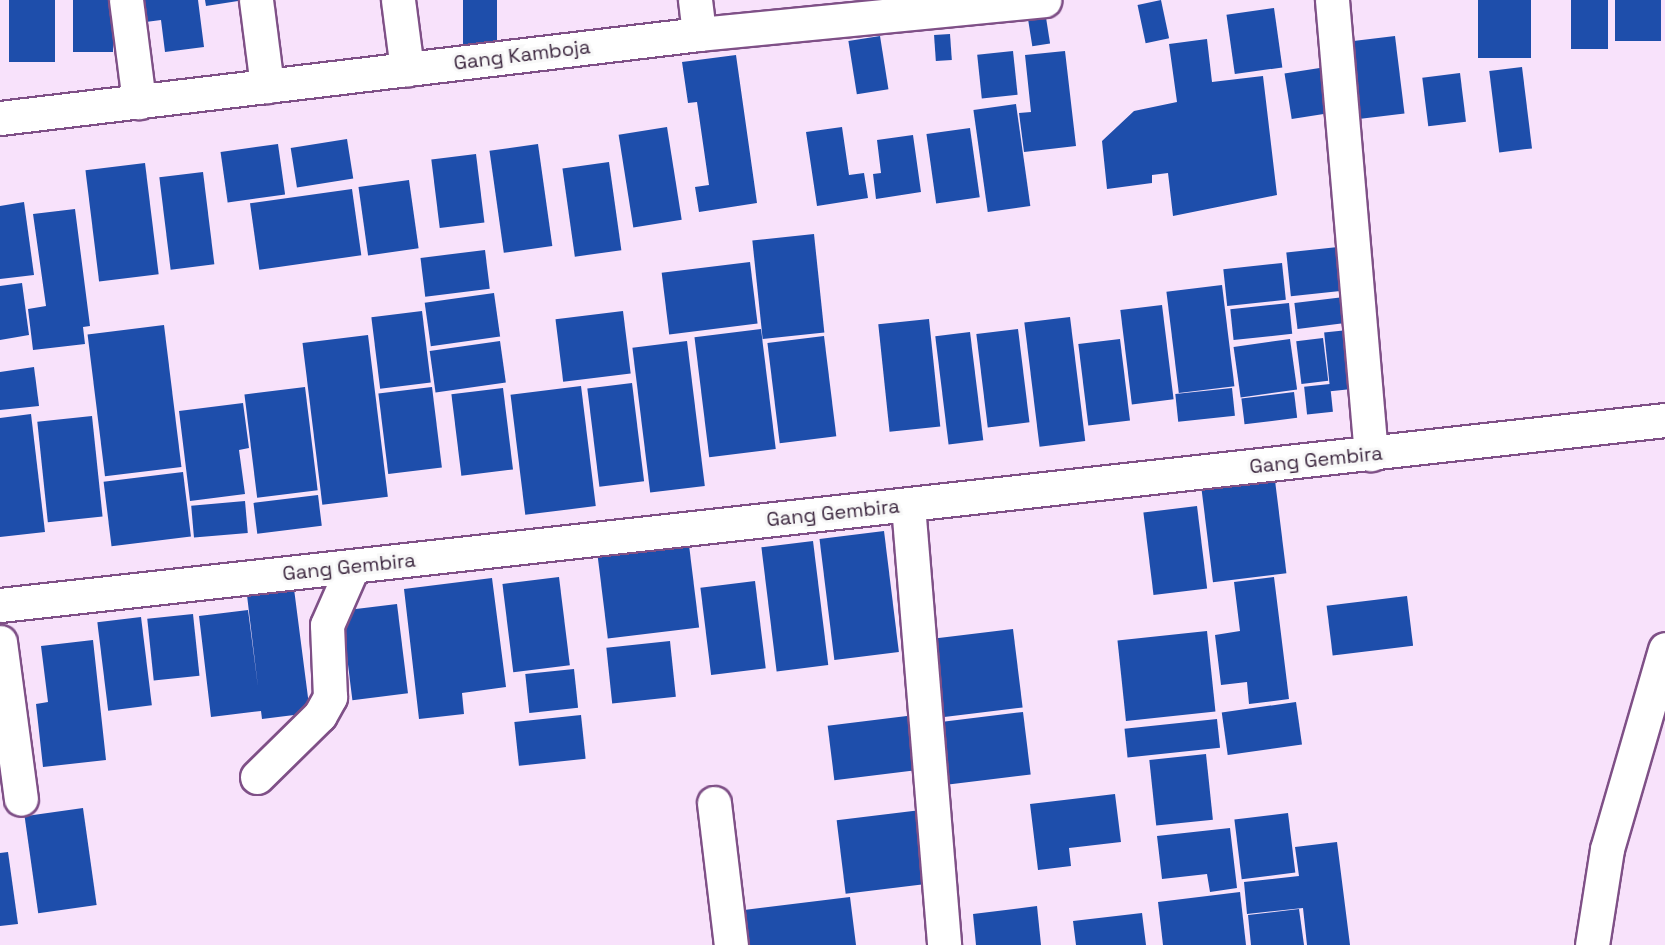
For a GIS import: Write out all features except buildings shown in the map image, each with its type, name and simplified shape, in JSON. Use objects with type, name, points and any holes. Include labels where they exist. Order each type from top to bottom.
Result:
[{"type":"street","points":[[126,0],[139,102]]},
{"type":"street","points":[[256,0],[267,86]]},
{"type":"street","points":[[398,0],[407,69]]},
{"type":"street","points":[[695,0],[699,34]]},
{"type":"street","name":"Gang Kamboja","points":[[0,118],[699,34],[854,10],[1044,0]]},
{"type":"street","points":[[1332,0],[1371,454]]},
{"type":"street","name":"Gang Gembira","points":[[0,605],[1665,420]]},
{"type":"street","points":[[908,505],[944,945]]},
{"type":"street","points":[[257,777],[320,715],[330,697],[327,625],[353,566]]},
{"type":"street","points":[[0,642],[21,799]]},
{"type":"street","points":[[1592,945],[1607,849],[1665,649]]},
{"type":"street","points":[[714,803],[731,945]]}]
